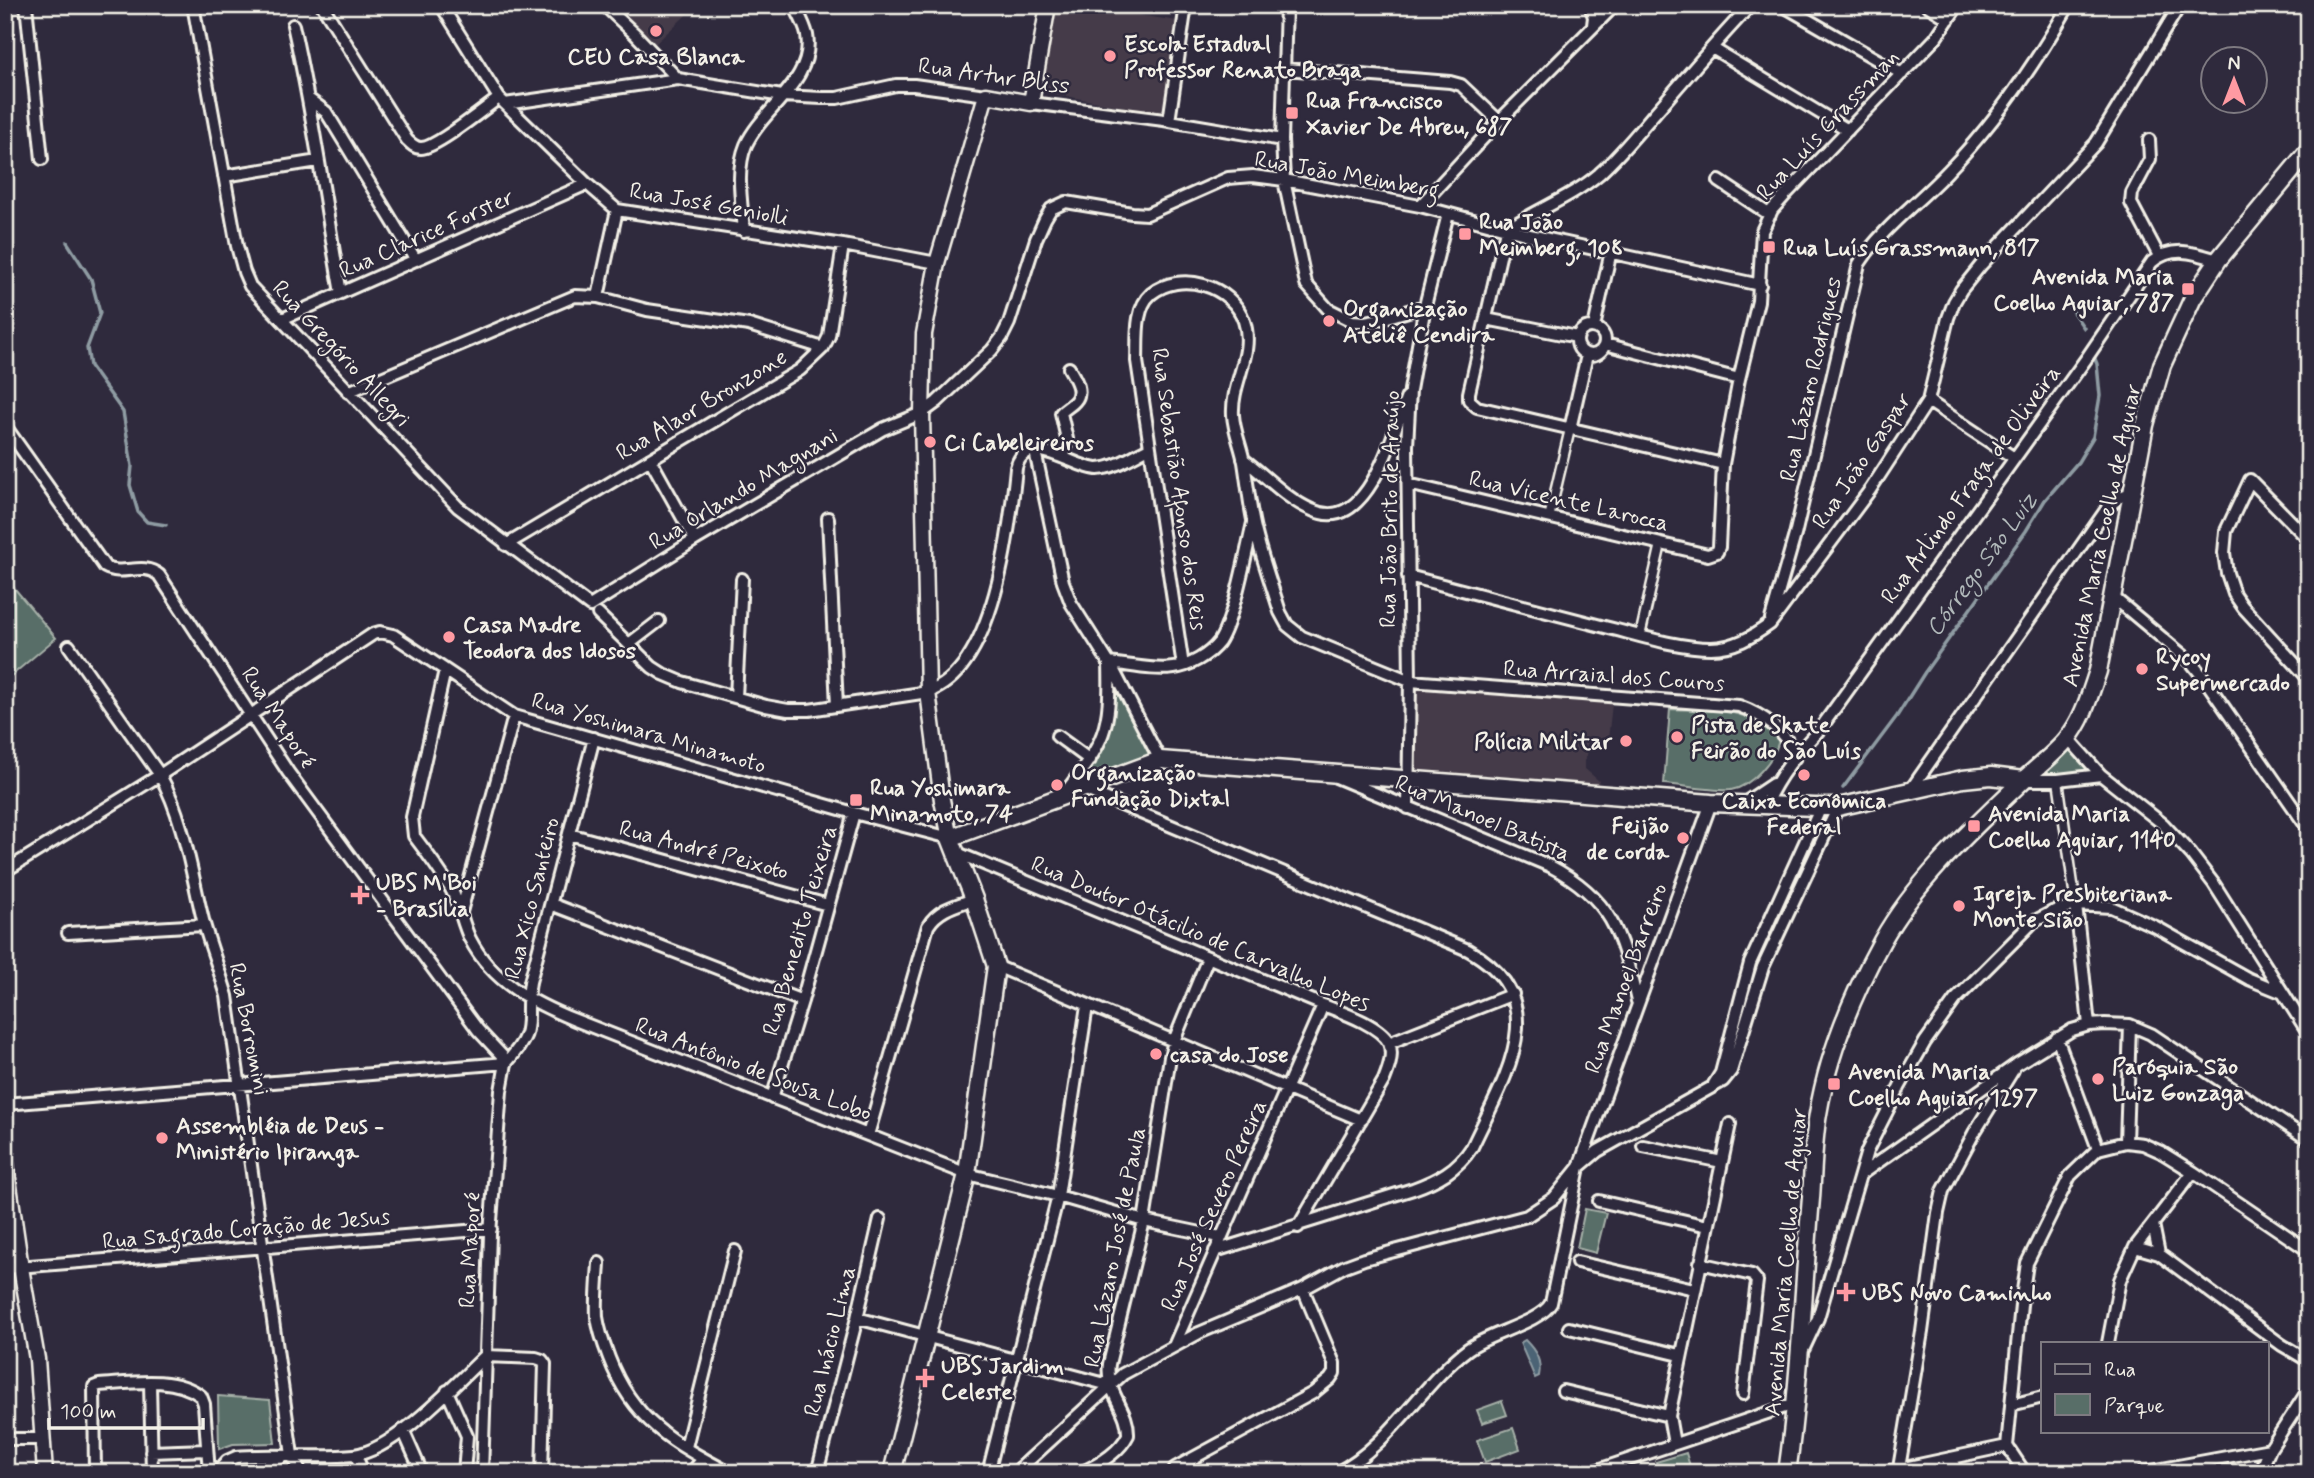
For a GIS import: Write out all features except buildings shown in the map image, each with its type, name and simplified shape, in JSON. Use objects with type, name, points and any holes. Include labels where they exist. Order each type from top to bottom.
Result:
[{"type":"main road","name":"Avenida Maria Coelho de Aguiar","points":[[1787,1473],[1797,1403],[1818,1115],[1829,1065],[1845,1021],[1882,942],[1900,913],[1925,881],[2023,780],[2068,738],[2086,708],[2098,671],[2146,425],[2162,365],[2193,298],[2218,260],[2309,150]]},
{"type":"main road","points":[[892,1473],[967,1174],[996,967],[953,845],[968,834],[1063,794],[1160,760],[1765,806],[1838,807],[1963,779],[1991,776],[2023,780]]},
{"type":"street","points":[[26,5],[42,159]]},
{"type":"street","name":"Rua Gregório Allegri","points":[[193,5],[224,176],[244,272],[250,286],[458,507],[594,610],[652,667],[682,682],[788,710],[808,710],[928,692]]},
{"type":"street","points":[[322,5],[413,146],[430,146],[502,101]]},
{"type":"street","name":"Rua José Geniolli","points":[[441,5],[502,101],[617,210],[843,245],[937,263]]},
{"type":"street","points":[[604,5],[678,79]]},
{"type":"street","points":[[744,231],[740,190],[742,158],[752,132],[798,76],[807,52],[808,37],[794,5]]},
{"type":"street","points":[[1031,103],[1048,5]]},
{"type":"street","points":[[1169,121],[1186,5]]},
{"type":"street","points":[[1286,5],[1282,140],[1284,180],[1306,284],[1328,309],[1352,321],[1364,322],[1425,306]]},
{"type":"street","points":[[1590,5],[1594,25]]},
{"type":"street","points":[[1420,206],[1499,121],[1615,5]]},
{"type":"street","points":[[1723,464],[1477,407],[1469,400],[1469,393],[1506,230],[1582,186],[1615,159],[1751,5]]},
{"type":"street","points":[[1782,5],[1902,74]]},
{"type":"street","points":[[1927,5],[1949,19]]},
{"type":"street","name":"Rua Luís Grassman","points":[[1718,550],[1723,464],[1739,379],[1758,301],[1762,231],[1770,215],[1935,39],[1958,5]]},
{"type":"street","name":"Rua Lázaro Rodrigues","points":[[1770,624],[1795,535],[1858,264],[1869,248],[1947,172],[1983,132],[2031,67],[2069,5]]},
{"type":"street","name":"Rua João Gaspar","points":[[1408,576],[1640,636],[1711,648],[1729,646],[1750,638],[1770,624],[1870,489],[1928,401],[1948,318],[1961,290],[2095,143],[2180,5]]},
{"type":"street","points":[[293,24],[310,100],[317,161],[341,293]]},
{"type":"street","points":[[1712,48],[1848,130]]},
{"type":"street","points":[[1285,69],[1450,82],[1461,85],[1499,121]]},
{"type":"street","name":"Rua Artur Bliss","points":[[502,101],[678,79],[782,96],[837,97],[897,85],[914,85],[1282,140]]},
{"type":"street","points":[[953,845],[942,800],[928,692],[922,413],[924,334],[937,263],[986,96]]},
{"type":"street","points":[[310,100],[326,112],[416,260]]},
{"type":"street","points":[[2149,140],[2150,159],[2132,193],[2131,204],[2160,256],[2175,251],[2218,260]]},
{"type":"street","points":[[224,176],[317,161]]},
{"type":"street","name":"Rua João Meimberg","points":[[922,413],[992,350],[1002,337],[1036,239],[1045,219],[1058,204],[1075,202],[1147,214],[1228,178],[1253,176],[1284,180],[1420,206],[1506,230],[1760,285]]},
{"type":"street","points":[[1719,181],[1770,215]]},
{"type":"street","name":"Rua Clarice Forster","points":[[282,319],[587,184]]},
{"type":"street","points":[[598,297],[617,210]]},
{"type":"street","name":"Rua João Brito de Araújo","points":[[1408,808],[1410,390],[1425,306],[1448,214]]},
{"type":"street","name":"Rua Alaor Bronzone","points":[[506,545],[800,370],[823,348],[833,324],[843,245]]},
{"type":"street","points":[[1594,327],[1611,251]]},
{"type":"street","name":"Rua Arlindo Fraga de Oliveira","points":[[1765,806],[1776,782],[1796,754],[1820,729],[2152,262],[2160,256]]},
{"type":"street","name":"Rua Sebastião Afonso dos Reis","points":[[1183,666],[1137,361],[1138,325],[1150,295],[1159,289],[1177,284],[1201,284],[1213,287],[1234,301],[1247,329],[1245,358],[1233,403],[1234,423],[1254,522],[1280,612],[1287,625],[1302,637],[1410,681]]},
{"type":"street","points":[[348,392],[568,298],[598,297],[647,310],[749,326],[823,348]]},
{"type":"street","points":[[1486,319],[1577,338]]},
{"type":"street","points":[[1594,327],[1603,333],[1605,344],[1598,353],[1587,355],[1580,350],[1577,338],[1583,328],[1594,327]]},
{"type":"street","points":[[1605,344],[1739,379]]},
{"type":"street","points":[[1549,518],[1587,355]]},
{"type":"street","points":[[1064,458],[1068,439],[1061,413],[1076,401],[1079,389],[1069,368]]},
{"type":"street","points":[[1243,459],[1306,508],[1327,514],[1340,513],[1360,502],[1370,488],[1410,390]]},
{"type":"street","points":[[1928,401],[2014,458]]},
{"type":"street","name":"Rua Orlando Magnani","points":[[594,610],[695,540],[883,429],[922,413]]},
{"type":"street","name":"Rua Maporé","points":[[5,426],[105,567],[112,570],[147,568],[159,575],[288,772],[478,1030],[507,1062],[501,1091],[491,1229],[482,1473]]},
{"type":"street","points":[[928,692],[948,680],[978,638],[990,610],[1007,545],[1017,461],[1026,453],[1046,450],[1082,467],[1103,468],[1149,448]]},
{"type":"street","points":[[1035,451],[1063,582],[1071,603],[1109,663],[1160,760]]},
{"type":"street","points":[[650,459],[695,540]]},
{"type":"street","points":[[2309,540],[2250,480],[2226,531],[2224,553],[2234,594],[2309,679]]},
{"type":"street","name":"Rua Vicente Larocca","points":[[1408,484],[1708,555],[1715,554],[1718,550]]},
{"type":"street","points":[[1909,792],[2106,510],[2119,497],[2132,493]]},
{"type":"street","points":[[828,518],[837,706]]},
{"type":"street","points":[[1109,663],[1162,669],[1183,666],[1200,659],[1211,650],[1223,633],[1254,522]]},
{"type":"street","points":[[1640,636],[1661,544]]},
{"type":"street","points":[[736,697],[742,579]]},
{"type":"street","points":[[2113,597],[2181,654],[2203,677],[2309,830]]},
{"type":"street","points":[[629,644],[659,621]]},
{"type":"street","name":"Rua Yoshimara Minamoto","points":[[5,870],[160,775],[373,634],[380,632],[393,635],[514,716],[853,813],[953,845]]},
{"type":"street","name":"Rua Borromini","points":[[69,646],[160,775],[171,794],[186,842],[204,925],[227,996],[288,1455],[301,1473]]},
{"type":"street","points":[[1063,794],[1100,744],[1109,716],[1109,663]]},
{"type":"street","name":"Rua Antônio de Sousa Lobo","points":[[445,670],[412,827],[414,836],[451,889],[472,942],[480,955],[510,987],[528,999],[587,1025],[967,1174],[1144,1221],[1220,1237]]},
{"type":"street","name":"Rua Arraial dos Couros","points":[[1410,681],[1739,706],[1771,722],[1785,736],[1796,754]]},
{"type":"street","points":[[461,912],[514,716]]},
{"type":"street","points":[[1057,736],[1090,761]]},
{"type":"street","name":"Rua Xico Santeiro","points":[[507,1062],[528,1033],[528,999],[594,738]]},
{"type":"street","points":[[2068,738],[2101,775],[2163,824],[2191,854],[2214,884],[2309,1034]]},
{"type":"street","name":"Rua Manoel Batista","points":[[1321,771],[1550,866],[1574,879],[1594,894],[1609,915],[1619,936],[1637,1003]]},
{"type":"street","points":[[2023,780],[2058,780],[2101,775]]},
{"type":"street","points":[[2058,780],[2076,905],[2089,1025]]},
{"type":"street","name":"Rua Arlindo Fraga de Oliveira","points":[[1743,805],[1776,782]]},
{"type":"street","points":[[1081,788],[1468,950],[1485,959],[1513,994],[1518,1009],[1513,1055],[1472,1147],[1463,1161],[1435,1181],[1298,1227],[1215,1251]]},
{"type":"street","name":"Rua Manoel Barreiro","points":[[1579,1167],[1711,803]]},
{"type":"street","points":[[1713,1087],[1721,1073],[1745,977],[1756,948],[1821,807]]},
{"type":"street","points":[[1015,1473],[1122,1374],[1174,1346],[1303,1289],[1345,1266],[1527,1216],[1555,1198],[1579,1167],[1612,1143],[1723,1081],[1731,1071],[1763,967],[1838,807]]},
{"type":"street","name":"Rua Benedito Teixeira","points":[[772,1098],[802,1001],[853,813]]},
{"type":"street","name":"Rua André Peixoto","points":[[569,834],[828,905]]},
{"type":"street","name":"Rua Doutor Otácilio de Carvalho Lopes","points":[[953,845],[1208,958],[1365,1023],[1389,1044]]},
{"type":"street","points":[[868,1135],[928,926],[932,919],[944,911],[974,899]]},
{"type":"street","points":[[551,904],[802,1001]]},
{"type":"street","points":[[1800,1357],[1818,1318],[1867,1151],[1900,1086],[1925,1042],[1955,1000],[2033,922],[2052,912],[2076,905],[2111,907],[2129,913],[2225,967],[2281,992]]},
{"type":"street","points":[[68,933],[204,925]]},
{"type":"street","name":"Rua Lázaro José de Paula","points":[[1109,1385],[1109,1364],[1144,1221],[1174,1041],[1208,958]]},
{"type":"street","points":[[996,967],[1361,1120]]},
{"type":"street","points":[[1298,1227],[1384,1080],[1391,1057],[1389,1044],[1513,994]]},
{"type":"street","name":"Rua José Severo Pereira","points":[[1174,1346],[1323,1005]]},
{"type":"street","points":[[988,1473],[1058,1196],[1087,1006]]},
{"type":"street","points":[[1860,1175],[2017,1064],[2057,1038],[2089,1025],[2130,1025],[2151,1034],[2309,1140]]},
{"type":"street","points":[[2126,1142],[2130,1025]]},
{"type":"street","points":[[2057,1038],[2098,1149]]},
{"type":"street","points":[[5,1104],[507,1062]]},
{"type":"street","points":[[1899,1468],[1943,1191],[1974,1133],[2017,1064]]},
{"type":"street","points":[[1674,1444],[1670,1416],[1730,1124]]},
{"type":"street","points":[[2025,1473],[2007,1446],[2027,1263],[2070,1176],[2098,1149],[2126,1142],[2143,1144],[2193,1172],[2309,1251]]},
{"type":"street","points":[[1643,1146],[1722,1162]]},
{"type":"street","points":[[5,1158],[20,1268],[37,1359],[45,1473]]},
{"type":"street","points":[[1336,1473],[1356,1469],[1432,1382],[1471,1346],[1548,1309],[1555,1292],[1579,1167]]},
{"type":"street","points":[[2108,1342],[2120,1280],[2135,1247],[2193,1172]]},
{"type":"street","points":[[1599,1201],[1708,1226]]},
{"type":"street","name":"Rua Inácio Lima","points":[[817,1473],[858,1318],[880,1219]]},
{"type":"street","points":[[2152,1224],[2160,1254]]},
{"type":"street","name":"Rua Sagrado Coração de Jesus","points":[[5,1268],[491,1229]]},
{"type":"street","points":[[2135,1247],[2160,1254],[2282,1345],[2309,1361]]},
{"type":"street","points":[[685,1447],[735,1251]]},
{"type":"street","points":[[1577,1262],[1694,1289]]},
{"type":"street","points":[[598,1263],[597,1317],[600,1334],[623,1389],[642,1415],[685,1447],[730,1473]]},
{"type":"street","points":[[1700,1263],[1752,1275],[1757,1281],[1743,1394]]},
{"type":"street","points":[[1175,1468],[1301,1400],[1330,1379],[1334,1373],[1334,1363],[1303,1289]]},
{"type":"street","points":[[858,1318],[1109,1385],[1128,1426],[1128,1435],[1106,1459],[1080,1473]]},
{"type":"street","points":[[1569,1328],[1681,1355]]},
{"type":"street","points":[[2268,1348],[2282,1345]]},
{"type":"street","points":[[217,1473],[227,1461],[236,1457],[356,1455],[377,1447],[403,1430],[485,1356],[536,1358],[545,1364],[542,1473]]},
{"type":"street","points":[[149,1383],[152,1473]]},
{"type":"street","points":[[95,1473],[94,1387],[149,1383],[181,1385],[201,1396],[204,1404],[209,1473]]},
{"type":"street","points":[[2260,1473],[2270,1449],[2309,1389]]},
{"type":"street","points":[[447,1391],[467,1436],[464,1473]]},
{"type":"street","points":[[1563,1391],[1670,1416]]},
{"type":"street","points":[[2011,1405],[2041,1398]]},
{"type":"street","points":[[1589,1473],[1797,1403]]},
{"type":"street","points":[[403,1430],[422,1473]]},
{"type":"street","points":[[5,1439],[43,1439]]},
{"type":"street","points":[[1881,1473],[2007,1446]]},
{"type":"street","points":[[2140,1473],[2270,1449]]},
{"type":"street","points":[[151,1452],[206,1450]]},
{"type":"street","points":[[253,1473],[288,1455]]},
{"type":"street","points":[[356,1455],[363,1473]]},
{"type":"street","points":[[691,1473],[703,1458]]},
{"type":"street","points":[[1950,1458],[1958,1473]]},
{"type":"shaded area","name":"CEU Casa Blanca","points":[[614,5],[697,5],[655,44]]},
{"type":"shaded area","name":"Escola Estadual Professor Renato Braga","points":[[1055,5],[1178,21],[1166,115],[1039,91]]},
{"type":"shaded area","points":[[1416,689],[1612,704],[1608,740],[1589,736],[1584,768],[1599,781],[1596,790],[1415,776]]},
{"type":"green space","points":[[5,577],[56,638],[5,681]]},
{"type":"green space","points":[[1114,678],[1152,756],[1082,780],[1107,732]]},
{"type":"green space","points":[[1670,709],[1715,710],[1742,715],[1767,729],[1779,740],[1777,747],[1761,771],[1739,788],[1718,790],[1664,784]]},
{"type":"green space","points":[[2071,749],[2095,775],[2044,775],[2043,772]]},
{"type":"green space","points":[[1585,1209],[1606,1213],[1596,1253],[1577,1248]]},
{"type":"green space","points":[[218,1396],[270,1400],[275,1443],[233,1444],[219,1449]]},
{"type":"green space","points":[[1502,1401],[1507,1415],[1482,1423],[1477,1410]]},
{"type":"green space","points":[[1513,1428],[1520,1449],[1485,1462],[1477,1440]]},
{"type":"green space","points":[[1686,1453],[1692,1473],[1659,1473],[1656,1462]]},
{"type":"water","points":[[1525,1340],[1539,1361],[1539,1376],[1535,1378],[1520,1343]]},
{"type":"waterway","points":[[67,242],[91,279],[100,313],[87,348],[90,366],[123,412],[132,466],[130,485],[138,512],[147,522],[166,525]]},
{"type":"waterway","points":[[2068,305],[2084,328]]},
{"type":"waterway","name":"Córrego São Luiz","points":[[1843,788],[1897,716],[2045,500],[2078,462],[2093,437],[2100,396],[2097,364],[2093,354]]},
{"type":"place","name":"CEU Casa Blanca","points":[[656,31]]},
{"type":"place","name":"Escola Estadual Professor Renato Braga","points":[[1110,56]]},
{"type":"place","name":"Rua Francisco Xavier De Abreu, 687","points":[[1292,113]]},
{"type":"place","name":"Rua João Meimberg, 108","points":[[1465,234]]},
{"type":"place","name":"Rua Luís Grassmann, 817","points":[[1769,247]]},
{"type":"place","name":"Avenida Maria Coelho Aguiar, 787","points":[[2188,289]]},
{"type":"place","name":"Organização Ateliê Cendira","points":[[1329,321]]},
{"type":"place","name":"Ci Cabeleireiros","points":[[930,442]]},
{"type":"place","name":"Casa Madre Teodora dos Idosos","points":[[449,637]]},
{"type":"place","name":"Rycoy Supermercado","points":[[2142,669]]},
{"type":"place","name":"Pista de Skate Feirão do São Luís","points":[[1677,737]]},
{"type":"place","name":"Polícia Militar","points":[[1626,741]]},
{"type":"place","name":"Caixa Econômica Federal","points":[[1804,775]]},
{"type":"place","name":"Organização Fundação Dixtal","points":[[1057,785]]},
{"type":"place","name":"Rua Yoshimara Minamoto, 74","points":[[856,800]]},
{"type":"place","name":"Avenida Maria Coelho Aguiar, 1140","points":[[1974,826]]},
{"type":"place","name":"Feijão de corda","points":[[1683,838]]},
{"type":"place","name":"UBS M'Boi - Brasília","points":[[360,895]]},
{"type":"place","name":"Igreja Presbiteriana Monte Sião","points":[[1959,906]]},
{"type":"place","name":"casa do Jose","points":[[1156,1054]]},
{"type":"place","name":"Paróquia São Luiz Gonzaga","points":[[2098,1079]]},
{"type":"place","name":"Avenida Maria Coelho Aguiar, 1297","points":[[1834,1084]]},
{"type":"place","name":"Assembléia de Deus - Ministério Ipiranga","points":[[162,1138]]},
{"type":"place","name":"UBS Novo Caminho","points":[[1846,1292]]},
{"type":"place","name":"UBS Jardim Celeste","points":[[925,1378]]}]
